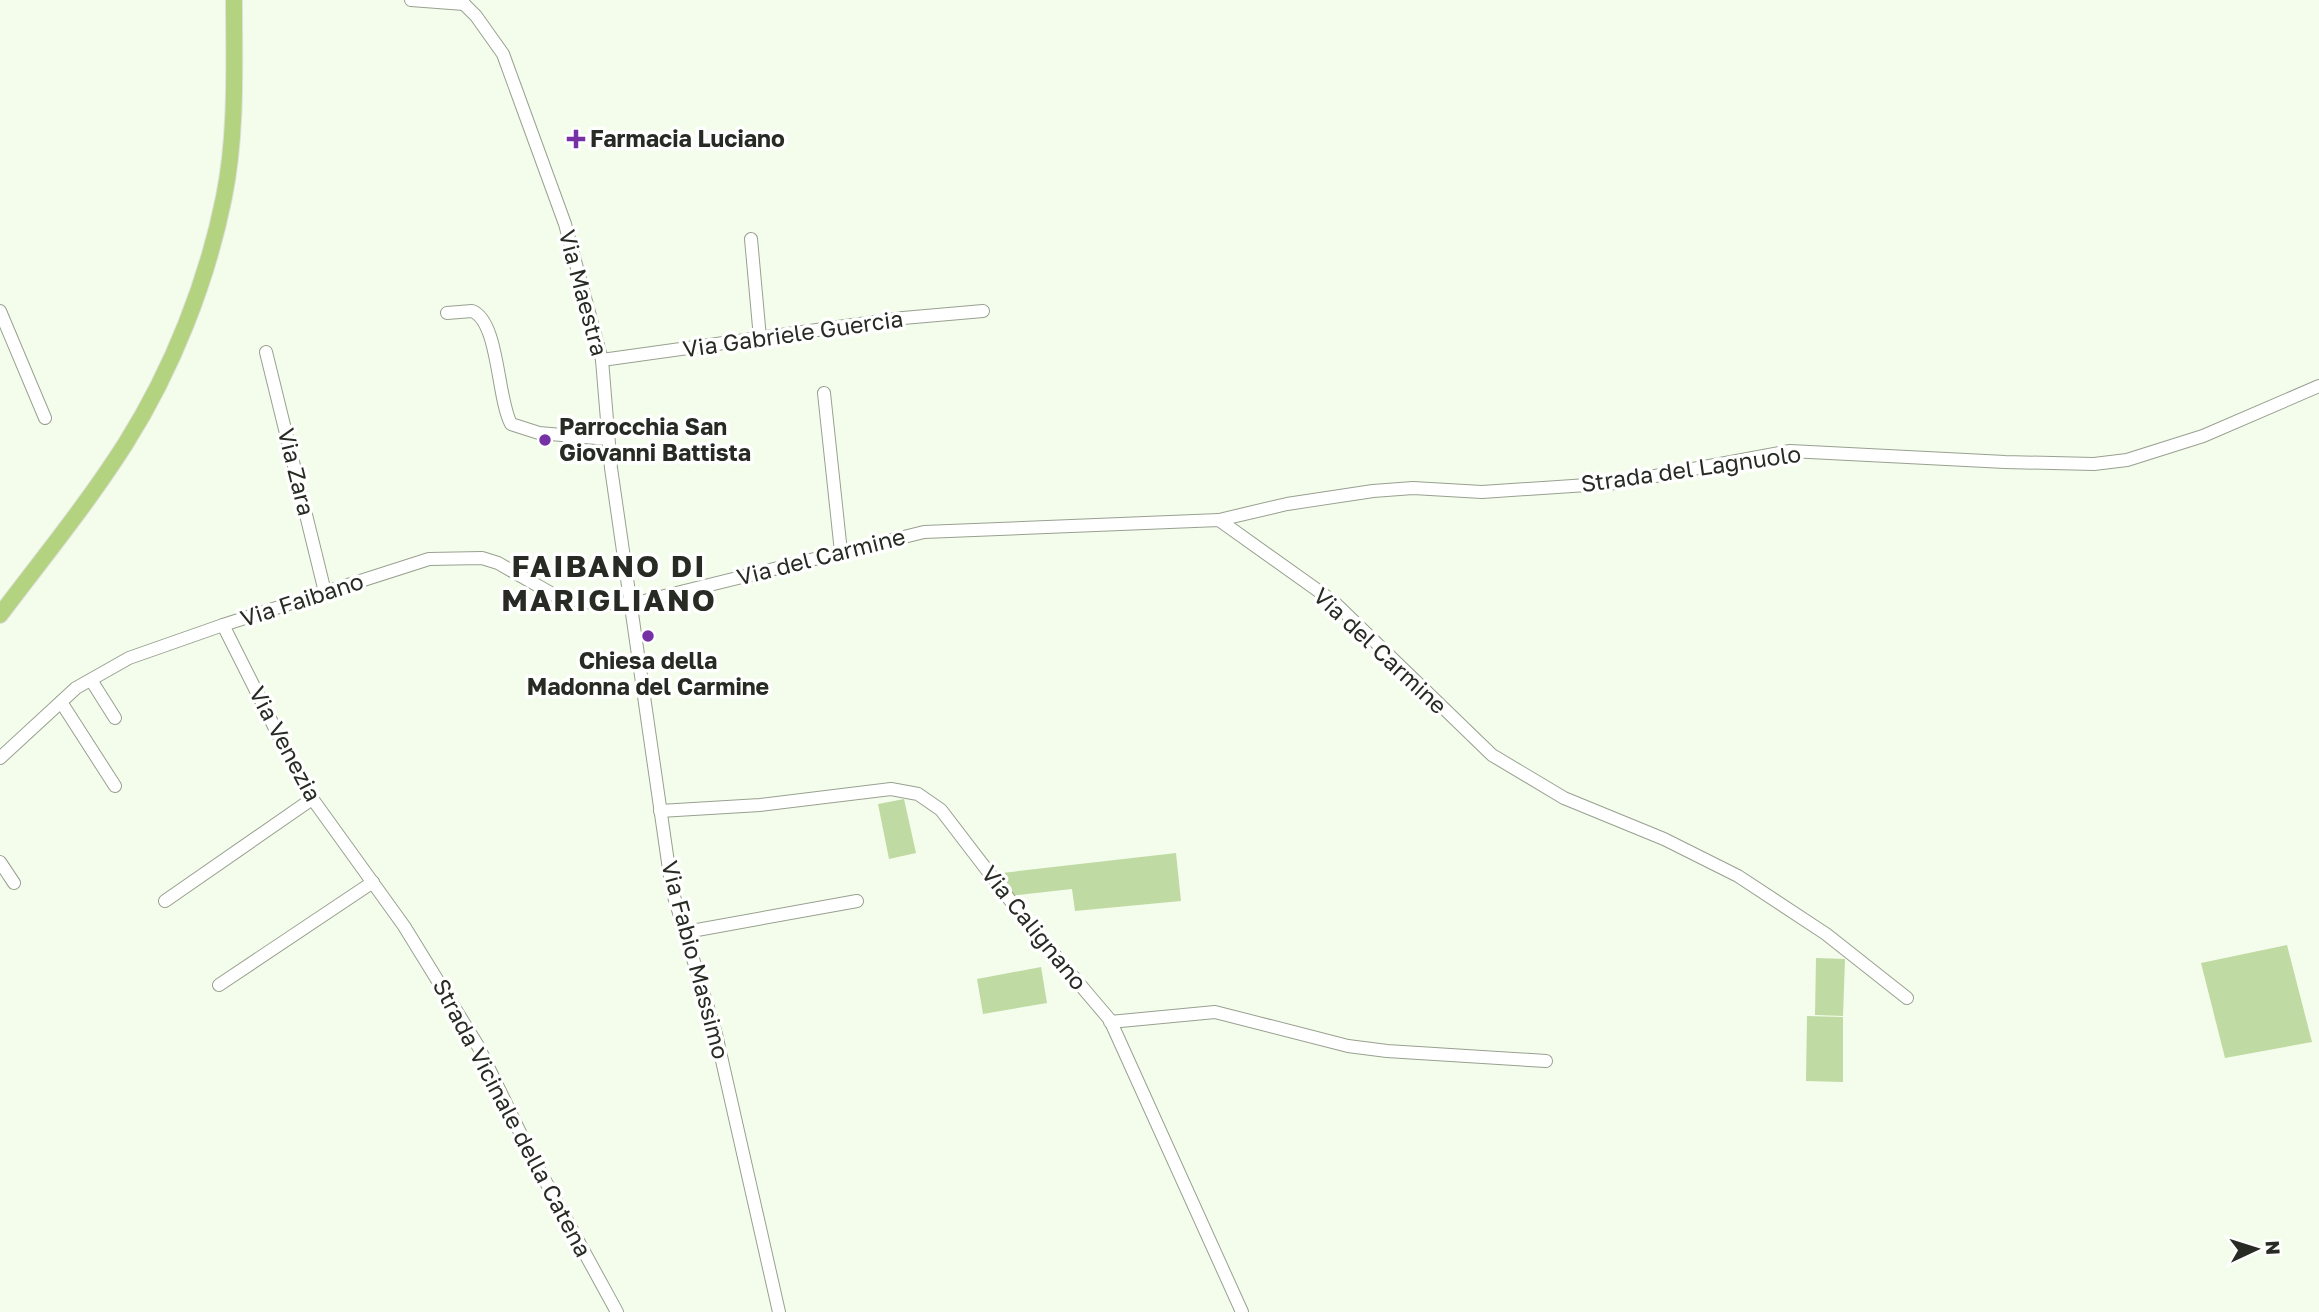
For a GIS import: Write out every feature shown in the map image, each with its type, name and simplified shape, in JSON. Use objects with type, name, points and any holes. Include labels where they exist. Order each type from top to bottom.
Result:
[{"type":"main road","points":[[0,615],[127,442],[170,362],[201,281],[224,196],[234,79],[234,1]]},
{"type":"street","points":[[411,0],[465,2]]},
{"type":"street","name":"Via Maestra","points":[[465,2],[503,54],[565,224],[602,360],[608,439],[632,604]]},
{"type":"street","points":[[751,239],[760,338]]},
{"type":"street","points":[[0,311],[45,418]]},
{"type":"street","points":[[447,313],[472,311],[487,325],[503,407],[511,424],[539,433],[608,439]]},
{"type":"street","name":"Via Gabriele Guercia","points":[[602,360],[983,311]]},
{"type":"street","name":"Via Zara","points":[[266,352],[325,592]]},
{"type":"street","name":"Strada del Lagnuolo","points":[[1219,520],[1287,504],[1373,491],[1413,488],[1482,492],[1616,483],[1790,451],[2028,463],[2094,464],[2127,460],[2203,436],[2319,386]]},
{"type":"street","points":[[824,393],[841,552]]},
{"type":"street","name":"Via del Carmine","points":[[632,604],[924,532],[1219,520],[1334,602],[1492,755],[1564,797],[1676,845],[1738,876],[1826,933],[1907,998]]},
{"type":"street","name":"Via Faibano","points":[[0,758],[61,702],[91,680],[129,659],[223,625],[429,559],[458,556],[498,563],[556,596],[593,603],[632,604]]},
{"type":"street","name":"Via Fabio Massimo","points":[[632,604],[672,890],[716,1034],[779,1312]]},
{"type":"street","name":"Via Venezia","points":[[223,625],[312,799],[404,926]]},
{"type":"street","points":[[91,680],[115,718]]},
{"type":"street","points":[[61,702],[116,786]]},
{"type":"street","name":"Via Calignano","points":[[660,811],[760,805],[872,790],[901,790],[918,794],[942,810],[1026,921],[1110,1022],[1242,1312]]},
{"type":"street","points":[[165,901],[312,799]]},
{"type":"street","points":[[0,862],[14,883]]},
{"type":"street","points":[[219,985],[373,882]]},
{"type":"street","points":[[685,932],[857,901]]},
{"type":"street","name":"Strada Vicinale della Catena","points":[[404,926],[478,1046],[530,1153],[617,1312]]},
{"type":"street","points":[[1110,1022],[1215,1012],[1236,1015],[1313,1039],[1361,1048],[1546,1061]]},
{"type":"green space","points":[[904,799],[916,853],[889,859],[878,804]]},
{"type":"green space","points":[[1176,853],[1181,901],[1075,911],[1072,889],[1010,896],[993,874]]},
{"type":"green space","points":[[2287,945],[2312,1042],[2225,1058],[2201,963]]},
{"type":"green space","points":[[1816,958],[1845,959],[1843,1016],[1815,1015]]},
{"type":"green space","points":[[1041,967],[1047,1003],[983,1014],[977,979]]},
{"type":"green space","points":[[1807,1016],[1843,1017],[1843,1082],[1806,1081]]},
{"type":"place","name":"Farmacia Luciano","points":[[576,139]]},
{"type":"place","name":"Parrocchia San Giovanni Battista","points":[[545,440]]},
{"type":"place","name":"Chiesa della Madonna del Carmine","points":[[648,636]]},
{"type":"district","name":"FAIBANO DI MARIGLIANO","points":[[609,584]]}]
